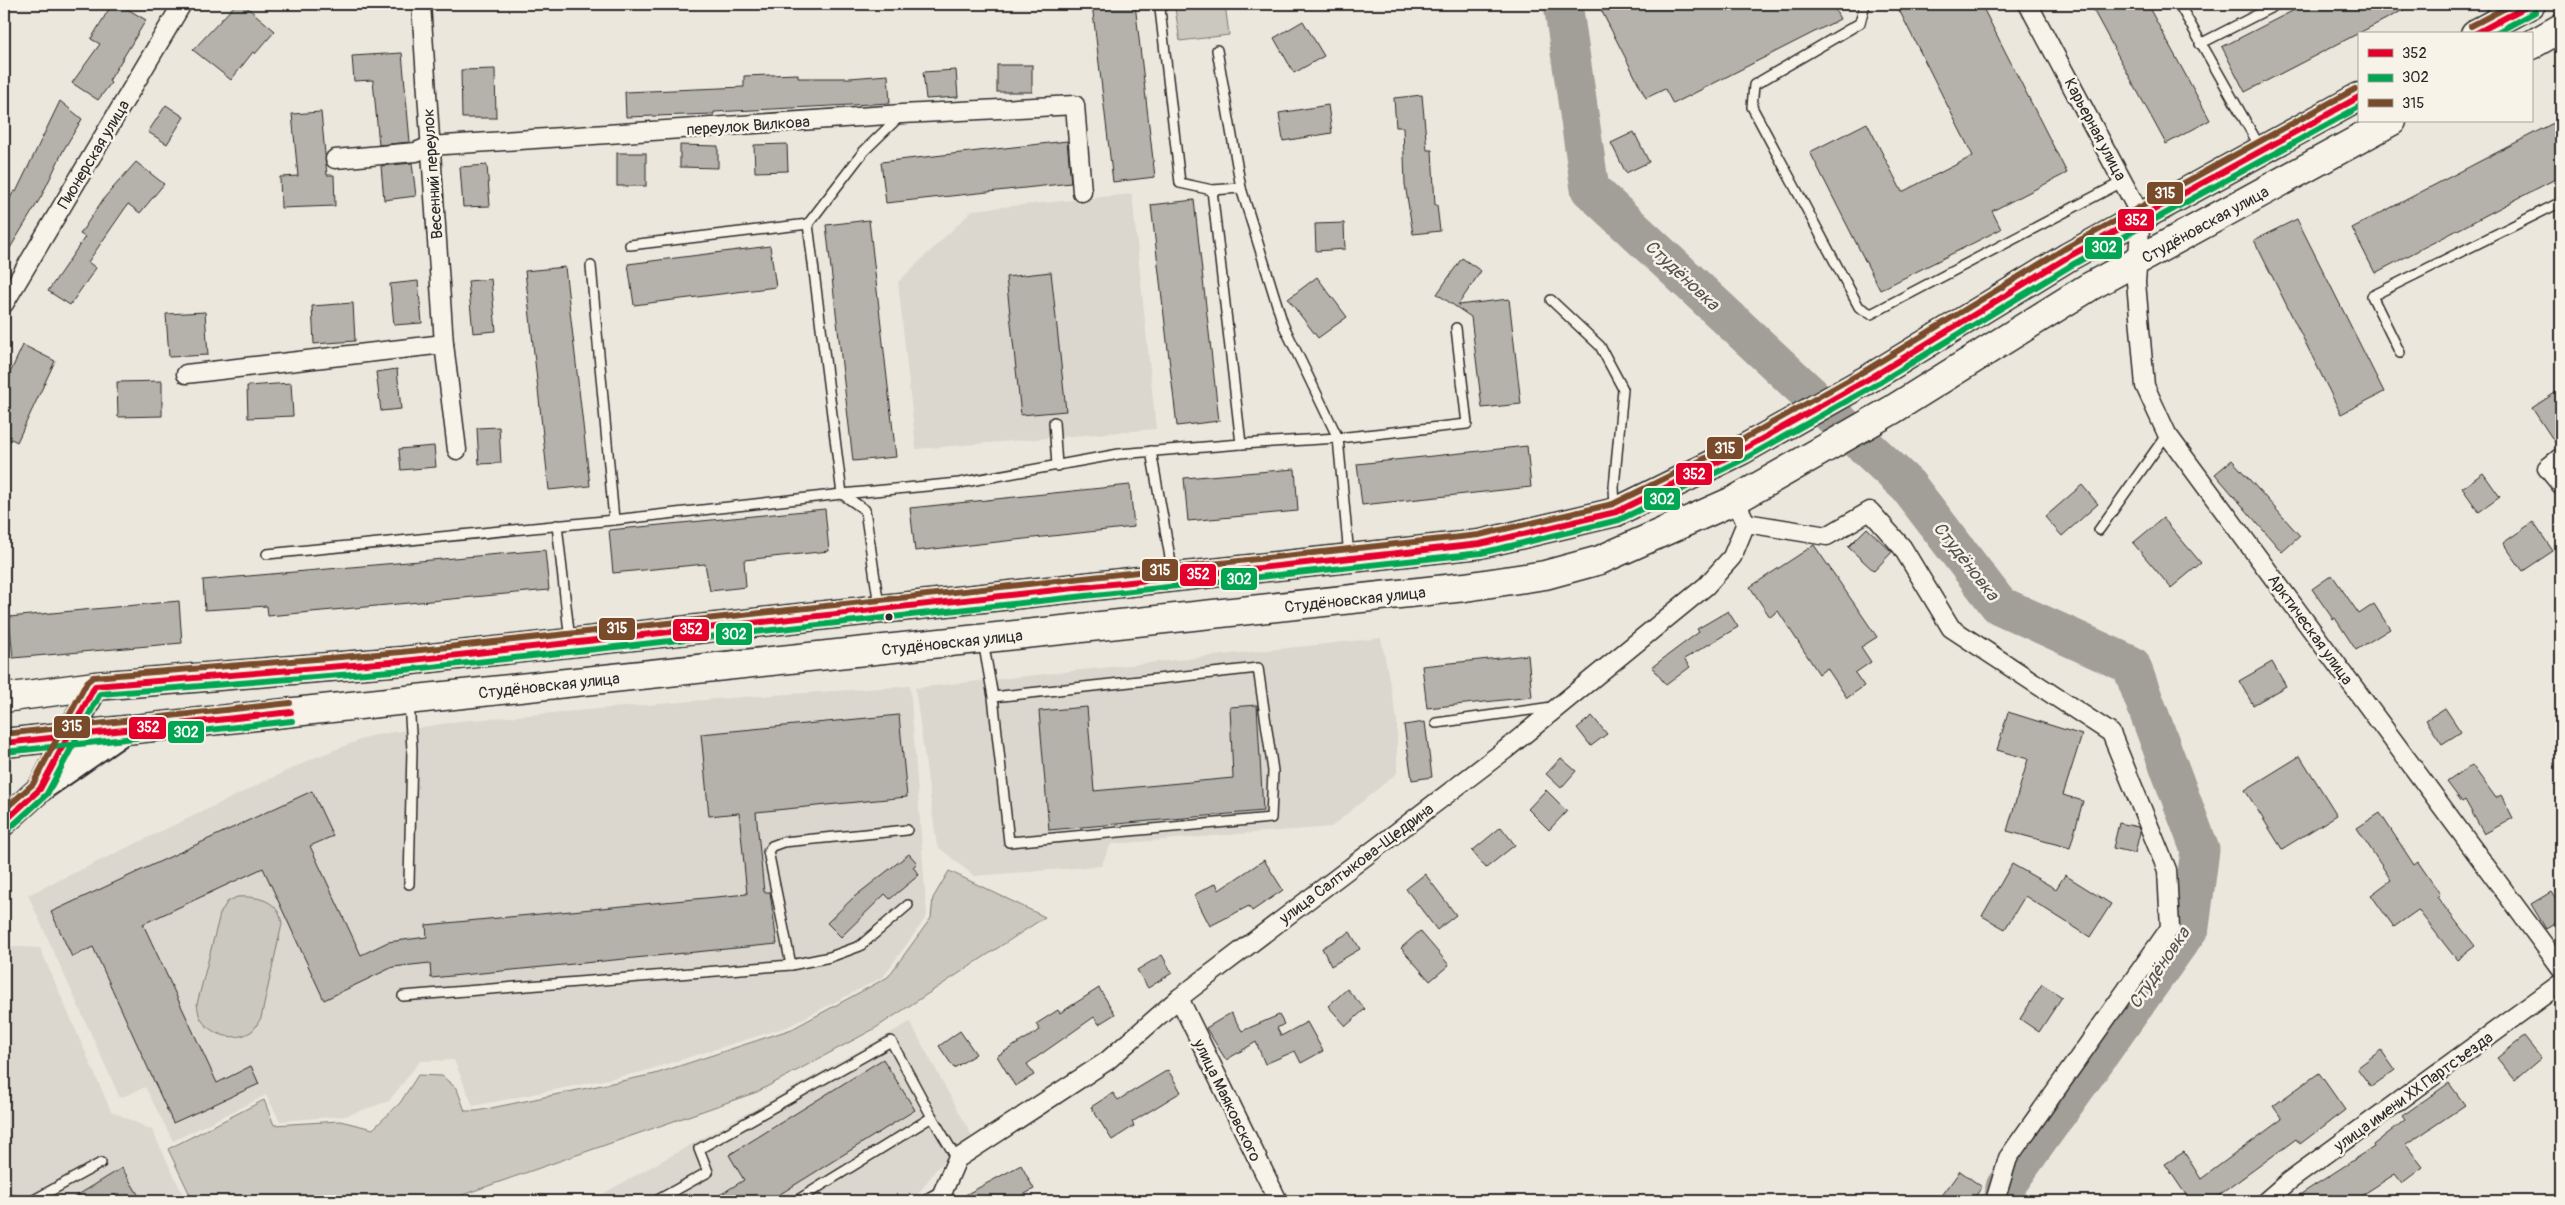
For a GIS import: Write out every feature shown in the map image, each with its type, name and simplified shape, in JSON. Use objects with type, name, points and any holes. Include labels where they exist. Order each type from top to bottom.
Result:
[{"type":"main road","points":[[2477,32],[2495,8],[2531,4]]},
{"type":"main road","points":[[2532,44],[2561,28]]},
{"type":"main road","points":[[4,698],[95,686],[402,661],[1480,544],[1616,512],[1742,450],[1872,377],[2068,257],[2172,198],[2358,98]]},
{"type":"main road","name":"Студёновская улица","points":[[4,743],[1465,587],[1545,575],[1600,560],[1741,512],[1761,485],[1892,410],[2089,288],[2390,122]]},
{"type":"main road","points":[[2172,198],[2160,217],[2166,225],[2191,232]]},
{"type":"main road","points":[[2068,257],[2093,256],[2099,266],[2089,288]]},
{"type":"street","name":"Пионерская улица","points":[[4,304],[182,4]]},
{"type":"street","name":"Весенний переулок","points":[[421,4],[444,344],[457,450]]},
{"type":"street","name":"Карьерная улица","points":[[2028,4],[2141,216],[2139,261]]},
{"type":"street","name":"переулок Вилкова","points":[[335,159],[416,152],[430,146],[902,114],[1074,106],[1082,192]]},
{"type":"street","name":"Арктическая улица","points":[[2139,261],[2136,282],[2145,386],[2167,434],[2561,968]]},
{"type":"street","points":[[186,374],[444,344]]},
{"type":"street","points":[[2561,456],[2547,468],[2561,485]]},
{"type":"street","points":[[1741,512],[1827,536],[1870,511],[1902,547],[1951,628],[2111,733],[2167,870],[2170,928],[2008,1158],[1994,1201]]},
{"type":"street","name":"улица Салтыкова-Щедрина","points":[[957,1159],[1107,1061],[1178,998],[1559,706],[1706,586],[1732,557],[1741,512]]},
{"type":"street","points":[[40,789],[95,686]]},
{"type":"street","points":[[4,822],[40,789],[126,730]]},
{"type":"street","name":"улица имени ХХ Партсъезда","points":[[2266,1201],[2289,1181],[2561,983]]},
{"type":"street","name":"улица Маяковского","points":[[1178,998],[1278,1201]]},
{"type":"street","points":[[939,1200],[957,1159]]},
{"type":"lane","points":[[1166,4],[1160,9],[1180,183],[1212,190],[1241,188]]},
{"type":"lane","points":[[1865,4],[1860,23],[1754,85],[1752,107],[1859,307],[1871,314],[2124,181]]},
{"type":"lane","points":[[2178,4],[2261,150]]},
{"type":"lane","points":[[2200,44],[2278,4]]},
{"type":"lane","points":[[1217,50],[1241,188],[1283,324],[1338,438],[1349,558]]},
{"type":"lane","points":[[880,609],[865,510],[842,494],[808,224],[864,151],[902,114]]},
{"type":"lane","points":[[1212,190],[1241,444]]},
{"type":"lane","points":[[2400,353],[2372,296],[2561,202]]},
{"type":"lane","points":[[630,245],[808,224]]},
{"type":"lane","points":[[591,266],[614,520]]},
{"type":"lane","points":[[1551,300],[1600,346],[1623,389],[1614,487],[1616,512]]},
{"type":"lane","points":[[267,554],[614,520],[842,494],[959,483],[1119,454],[1338,438],[1467,424],[1456,328]]},
{"type":"lane","points":[[1054,422],[1057,466]]},
{"type":"lane","points":[[2099,530],[2167,434]]},
{"type":"lane","points":[[1151,451],[1174,577]]},
{"type":"lane","points":[[557,525],[570,643]]},
{"type":"lane","points":[[983,638],[993,697],[1009,842],[1271,818],[1273,771],[1258,668],[993,697]]},
{"type":"lane","points":[[409,700],[412,716],[409,884]]},
{"type":"lane","points":[[1436,723],[1559,706]]},
{"type":"lane","points":[[791,964],[768,852],[772,846],[783,842],[906,830]]},
{"type":"lane","points":[[403,996],[791,964],[830,957],[860,946],[908,905]]},
{"type":"lane","points":[[656,1201],[708,1172],[699,1149],[891,1041],[957,1159]]},
{"type":"lane","points":[[796,1201],[932,1117]]},
{"type":"lane","points":[[32,1201],[101,1163]]},
{"type":"lane","points":[[4,1199],[15,1201]]},
{"type":"shaded area","points":[[1182,4],[1225,4],[1229,35],[1180,41],[1175,8]]},
{"type":"shaded area","points":[[1132,194],[1156,429],[916,449],[898,282],[973,210]]},
{"type":"shaded area","points":[[1381,638],[1397,719],[1397,773],[1331,827],[1111,844],[1101,866],[974,876],[937,846],[915,688]]},
{"type":"shaded area","points":[[910,686],[927,916],[883,977],[787,1027],[638,1073],[473,1106],[454,1060],[420,1061],[389,1101],[345,1116],[280,1121],[266,1095],[173,1141],[145,1087],[120,1098],[28,895],[314,758],[370,736],[459,721],[729,698]]},
{"type":"shaded area","points":[[949,871],[1045,917],[874,1029],[757,1092],[445,1201],[193,1201],[168,1149],[264,1100],[274,1125],[340,1121],[373,1129],[400,1103],[418,1075],[442,1076],[457,1089],[465,1111],[477,1111],[655,1074],[792,1029],[888,977],[931,918],[933,898]]},
{"type":"shaded area","points":[[237,897],[252,897],[266,901],[277,910],[282,924],[261,1018],[256,1027],[246,1035],[231,1037],[217,1033],[205,1025],[199,1016],[197,1004],[220,914],[227,902]]},
{"type":"shaded area","points":[[4,946],[40,948],[111,1111],[152,1130],[186,1201],[4,1201]]},
{"type":"shaded area","points":[[910,1022],[972,1136],[938,1167],[913,1201],[590,1201]]},
{"type":"building","points":[[112,4],[119,4],[146,20],[109,81],[111,83],[98,100],[72,83],[100,44],[91,39]]},
{"type":"building","points":[[236,4],[243,4],[275,31],[255,54],[253,52],[231,80],[193,50]]},
{"type":"building","points":[[1092,4],[1135,4],[1155,177],[1113,182]]},
{"type":"building","points":[[1598,4],[1832,4],[1840,19],[1673,104],[1665,89],[1646,98]]},
{"type":"building","points":[[1896,4],[1981,4],[2067,173],[1992,211],[2001,229],[1880,290],[1810,152],[1867,123],[1902,192],[1973,156]]},
{"type":"building","points":[[2090,4],[2147,4],[2210,120],[2166,144]]},
{"type":"building","points":[[2306,4],[2415,4],[2245,92],[2222,47]]},
{"type":"building","points":[[1303,21],[1324,56],[1294,73],[1274,38]]},
{"type":"building","points":[[402,53],[410,142],[379,145],[373,80],[354,81],[352,56]]},
{"type":"building","points":[[997,65],[1032,65],[1032,92],[997,92]]},
{"type":"building","points":[[495,69],[496,118],[462,118],[461,70]]},
{"type":"building","points":[[956,70],[958,97],[926,99],[923,72]]},
{"type":"building","points":[[798,74],[798,78],[850,78],[888,75],[890,103],[714,112],[714,114],[626,117],[625,92],[744,87],[744,76]]},
{"type":"building","points":[[1422,95],[1427,150],[1432,150],[1435,205],[1437,205],[1440,231],[1413,234],[1405,184],[1403,127],[1396,127],[1394,98]]},
{"type":"building","points":[[60,101],[82,119],[64,149],[41,197],[4,258],[4,209],[14,191],[16,192]]},
{"type":"building","points":[[166,105],[184,117],[167,144],[148,132]]},
{"type":"building","points":[[1328,105],[1332,133],[1283,141],[1279,113]]},
{"type":"building","points":[[321,112],[327,175],[334,175],[335,206],[281,208],[280,177],[298,176],[292,114]]},
{"type":"building","points":[[2561,119],[2561,176],[2375,273],[2352,228]]},
{"type":"building","points":[[1634,132],[1649,162],[1626,173],[1611,143]]},
{"type":"building","points":[[1067,141],[1071,183],[886,203],[881,162]]},
{"type":"building","points":[[787,144],[788,171],[755,172],[754,145]]},
{"type":"building","points":[[680,145],[718,146],[718,168],[680,167]]},
{"type":"building","points":[[617,153],[646,153],[646,186],[617,186]]},
{"type":"building","points":[[136,162],[164,184],[140,213],[128,204],[88,262],[96,268],[70,305],[48,291],[85,237],[80,234],[104,198]]},
{"type":"building","points":[[412,163],[416,196],[384,200],[381,166]]},
{"type":"building","points":[[487,165],[490,206],[463,207],[460,167]]},
{"type":"building","points":[[1194,200],[1219,421],[1177,426],[1151,205]]},
{"type":"building","points":[[2297,219],[2384,392],[2341,414],[2254,240]]},
{"type":"building","points":[[869,220],[896,457],[853,461],[826,225]]},
{"type":"building","points":[[1344,223],[1345,249],[1316,251],[1315,224]]},
{"type":"building","points":[[770,246],[776,287],[634,305],[628,264]]},
{"type":"building","points":[[1462,258],[1481,271],[1458,305],[1509,299],[1521,404],[1482,408],[1471,317],[1437,294]]},
{"type":"building","points":[[565,267],[590,486],[549,490],[525,271]]},
{"type":"building","points":[[1051,272],[1066,411],[1021,415],[1006,277]]},
{"type":"building","points":[[1317,277],[1347,317],[1318,338],[1288,299]]},
{"type":"building","points":[[491,279],[496,331],[473,333],[468,281]]},
{"type":"building","points":[[418,281],[422,323],[394,325],[390,284]]},
{"type":"building","points":[[353,303],[355,341],[314,344],[312,306]]},
{"type":"building","points":[[205,312],[208,355],[169,357],[166,314]]},
{"type":"building","points":[[23,345],[55,361],[17,442],[4,435],[4,386]]},
{"type":"building","points":[[397,369],[401,409],[381,411],[376,372]]},
{"type":"building","points":[[162,381],[162,416],[118,417],[117,382]]},
{"type":"building","points":[[291,383],[293,416],[248,418],[247,386]]},
{"type":"building","points":[[2561,389],[2561,447],[2558,447],[2532,408]]},
{"type":"building","points":[[499,427],[501,463],[479,464],[477,428]]},
{"type":"building","points":[[434,446],[436,467],[401,470],[399,449]]},
{"type":"building","points":[[1527,446],[1531,487],[1362,505],[1357,464]]},
{"type":"building","points":[[2232,460],[2300,536],[2282,552],[2215,474]]},
{"type":"building","points":[[1295,469],[1298,511],[1188,521],[1184,478]]},
{"type":"building","points":[[2483,473],[2500,497],[2479,512],[2462,488]]},
{"type":"building","points":[[1130,485],[1134,527],[915,551],[910,508]]},
{"type":"building","points":[[2082,485],[2098,504],[2062,536],[2045,517]]},
{"type":"building","points":[[825,509],[829,551],[744,560],[746,587],[710,591],[705,564],[613,573],[609,530]]},
{"type":"building","points":[[2163,518],[2201,563],[2171,588],[2133,543]]},
{"type":"building","points":[[2533,522],[2553,551],[2523,571],[2503,543]]},
{"type":"building","points":[[1867,528],[1892,552],[1874,571],[1848,547]]},
{"type":"building","points":[[1814,545],[1877,637],[1861,647],[1871,662],[1855,673],[1864,686],[1847,698],[1827,668],[1819,674],[1778,611],[1770,617],[1750,587]]},
{"type":"building","points":[[545,550],[549,590],[268,616],[267,606],[205,610],[203,580]]},
{"type":"building","points":[[2332,575],[2359,614],[2374,604],[2390,629],[2356,650],[2335,618],[2333,619],[2312,589]]},
{"type":"building","points":[[179,601],[182,643],[13,658],[9,617]]},
{"type":"building","points":[[1728,611],[1738,627],[1684,659],[1690,667],[1666,685],[1652,667],[1699,632],[1697,629]]},
{"type":"building","points":[[1528,655],[1532,697],[1427,708],[1422,666]]},
{"type":"building","points":[[2272,662],[2286,686],[2253,705],[2239,681]]},
{"type":"building","points":[[1257,705],[1263,811],[1049,830],[1039,711],[1087,707],[1094,791],[1233,778],[1230,707]]},
{"type":"building","points":[[2445,708],[2461,732],[2442,744],[2426,720]]},
{"type":"building","points":[[2008,712],[2082,735],[2063,795],[2083,801],[2070,848],[2007,831],[2028,759],[1997,750]]},
{"type":"building","points":[[899,715],[907,797],[756,812],[764,892],[770,892],[777,944],[431,978],[430,963],[393,967],[324,1000],[263,868],[143,924],[217,1083],[251,1066],[259,1084],[173,1123],[93,947],[72,957],[51,912],[312,791],[333,836],[310,846],[361,955],[388,942],[427,937],[426,925],[747,894],[739,813],[709,816],[701,734]]},
{"type":"building","points":[[1592,716],[1607,734],[1591,746],[1577,728]]},
{"type":"building","points":[[1425,722],[1432,777],[1412,780],[1404,725]]},
{"type":"building","points":[[2300,756],[2337,815],[2282,849],[2245,790]]},
{"type":"building","points":[[1561,758],[1576,771],[1561,788],[1546,774]]},
{"type":"building","points":[[2472,765],[2496,798],[2501,795],[2513,818],[2484,834],[2465,800],[2462,802],[2447,782]]},
{"type":"building","points":[[1546,790],[1567,811],[1549,830],[1528,809]]},
{"type":"building","points":[[2380,813],[2414,865],[2418,862],[2440,894],[2437,897],[2475,946],[2457,960],[2418,910],[2394,927],[2371,895],[2391,880],[2357,828]]},
{"type":"building","points":[[2119,823],[2138,827],[2140,832],[2135,853],[2113,848]]},
{"type":"building","points":[[1501,827],[1515,845],[1486,868],[1472,851]]},
{"type":"building","points":[[909,854],[917,863],[913,867],[919,875],[890,899],[885,894],[841,937],[827,923],[854,897]]},
{"type":"building","points":[[1264,860],[1283,890],[1252,911],[1249,906],[1210,926],[1194,895],[1216,883],[1219,890]]},
{"type":"building","points":[[2012,864],[2056,889],[2065,875],[2111,904],[2090,937],[2025,896],[2005,929],[1982,916]]},
{"type":"building","points":[[1425,874],[1456,915],[1437,930],[1406,889]]},
{"type":"building","points":[[2551,892],[2561,908],[2561,920],[2546,929],[2531,904]]},
{"type":"building","points":[[1420,931],[1449,965],[1430,981],[1401,948]]},
{"type":"building","points":[[1350,932],[1360,949],[1331,966],[1322,948]]},
{"type":"building","points":[[1162,955],[1172,973],[1148,988],[1137,970]]},
{"type":"building","points":[[2042,984],[2062,997],[2039,1032],[2020,1019]]},
{"type":"building","points":[[1099,988],[1115,1014],[1099,1024],[1094,1017],[1027,1064],[1034,1075],[1015,1086],[997,1056],[1040,1030],[1036,1024],[1058,1010],[1060,1013]]},
{"type":"building","points":[[1347,989],[1365,1009],[1346,1026],[1328,1006]]},
{"type":"building","points":[[1231,1013],[1242,1031],[1279,1015],[1284,1024],[1277,1028],[1281,1036],[1307,1022],[1323,1051],[1301,1063],[1295,1051],[1265,1064],[1256,1042],[1226,1060],[1206,1028]]},
{"type":"building","points":[[960,1031],[976,1054],[954,1068],[939,1046]]},
{"type":"building","points":[[2524,1037],[2541,1058],[2515,1080],[2497,1058]]},
{"type":"building","points":[[2381,1050],[2395,1070],[2371,1087],[2357,1068]]},
{"type":"building","points":[[883,1059],[915,1110],[769,1201],[710,1201],[744,1180],[729,1155]]},
{"type":"building","points":[[1168,1070],[1181,1092],[1132,1122],[1134,1126],[1112,1140],[1091,1107],[1113,1093],[1118,1100]]},
{"type":"building","points":[[2319,1073],[2345,1110],[2300,1144],[2296,1139],[2211,1201],[2190,1201],[2165,1164],[2184,1152],[2201,1179],[2282,1119],[2273,1106]]},
{"type":"building","points":[[2449,1083],[2465,1105],[2406,1145],[2423,1167],[2402,1183],[2395,1174],[2353,1201],[2290,1201],[2374,1147],[2373,1145],[2405,1120],[2402,1116]]},
{"type":"building","points":[[1021,1165],[1034,1189],[1012,1201],[954,1201]]},
{"type":"building","points":[[122,1168],[142,1201],[68,1201]]},
{"type":"building","points":[[1960,1171],[1982,1187],[1972,1201],[1938,1201]]},
{"type":"waterway","name":"Студёновка","points":[[1563,4],[1590,189],[1908,486],[1999,605],[2131,665],[2200,850],[2190,927],[2005,1187],[2004,1201]]},
{"type":"transit line","name":"315","points":[[2471,26],[2513,4]]},
{"type":"transit line","name":"352","points":[[2479,32],[2531,4]]},
{"type":"transit line","name":"302","points":[[2498,32],[2535,12]]},
{"type":"transit line","name":"315","points":[[4,810],[33,784],[87,682],[93,677],[402,652],[1479,535],[1613,504],[1738,442],[1868,369],[2064,249],[2355,89]]},
{"type":"transit line","name":"352","points":[[4,822],[40,789],[95,686],[403,661],[1480,544],[1616,512],[1742,450],[1872,377],[2068,257],[2358,98]]},
{"type":"transit line","name":"302","points":[[10,828],[47,794],[100,694],[404,670],[1481,553],[1619,520],[1746,458],[1877,384],[2072,265],[2358,108]]},
{"type":"transit line","name":"315","points":[[4,734],[290,703]]},
{"type":"transit line","name":"352","points":[[4,743],[291,712]]},
{"type":"transit line","name":"302","points":[[5,752],[292,721]]}]
